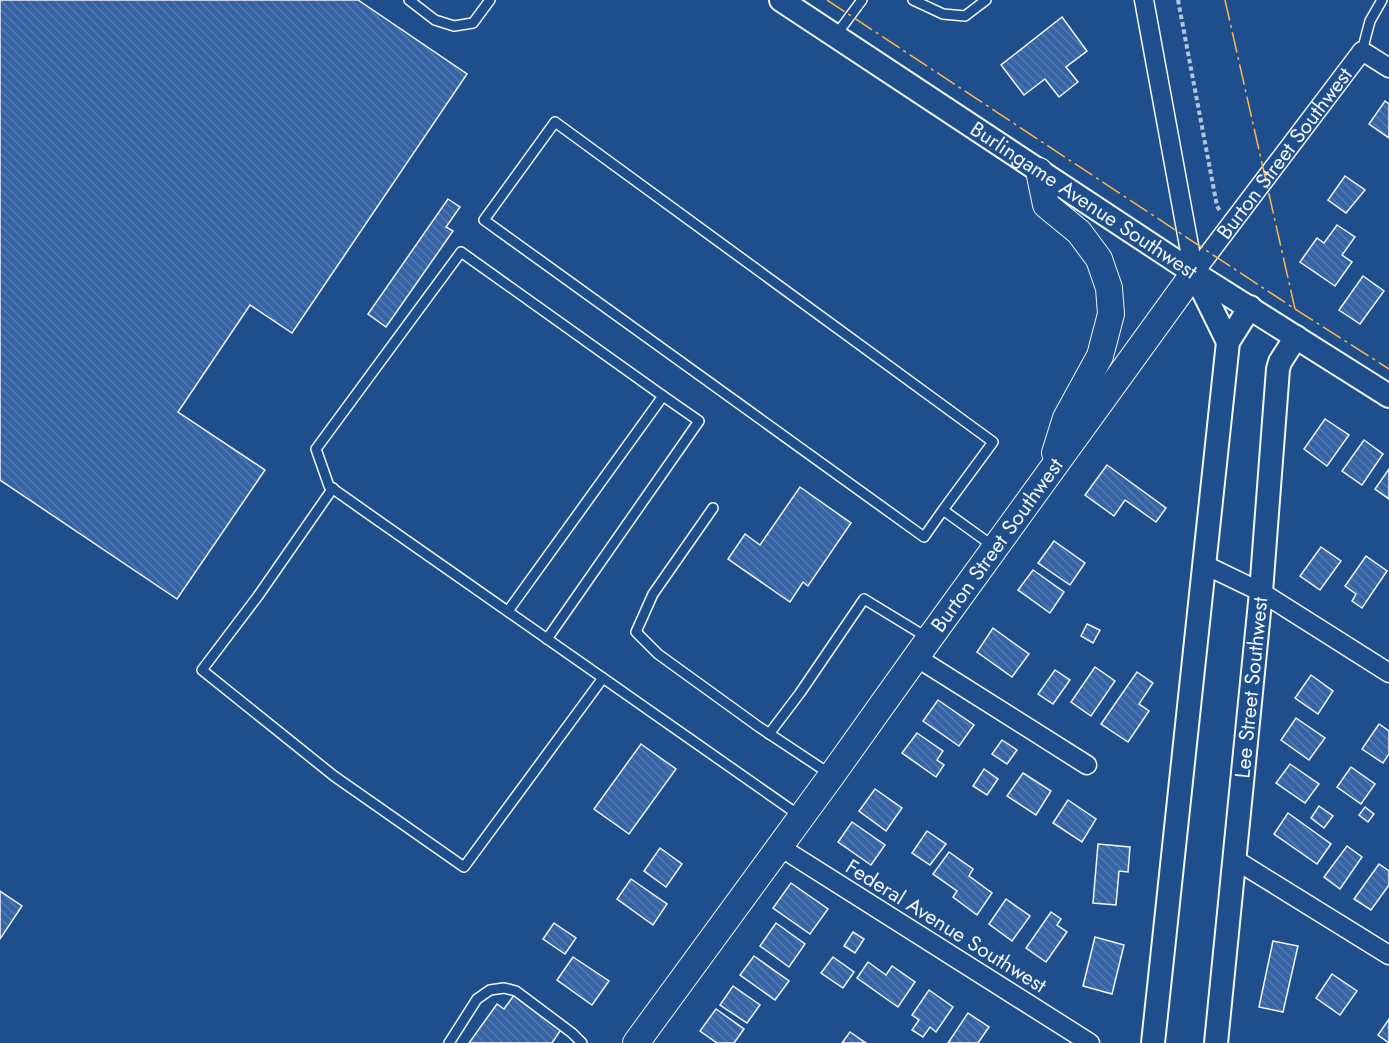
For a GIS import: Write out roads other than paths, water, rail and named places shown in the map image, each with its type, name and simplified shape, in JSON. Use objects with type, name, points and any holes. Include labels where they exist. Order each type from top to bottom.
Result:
[{"type":"main road","points":[[1039,171],[1046,205],[1079,232],[1099,259],[1108,288],[1111,314],[1100,356],[1066,418],[1047,477]]},
{"type":"main road","name":"Burton Street Southwest","points":[[642,1041],[922,648],[1194,273]]},
{"type":"street","name":"Burlingame Avenue Southwest","points":[[782,0],[1194,273],[1389,396]]},
{"type":"street","points":[[1143,0],[1194,273],[1228,342]]},
{"type":"street","points":[[1362,51],[1389,68]]},
{"type":"street","name":"Burton Street Southwest","points":[[1194,273],[1362,51]]},
{"type":"street","points":[[1153,1043],[1228,342],[1250,307]]},
{"type":"street","name":"Lee Street Southwest","points":[[1216,1043],[1261,592],[1278,369],[1296,337]]},
{"type":"street","points":[[1203,564],[1261,592],[1389,674]]},
{"type":"street","points":[[922,648],[1088,765]]},
{"type":"street","name":"Federal Avenue Southwest","points":[[780,847],[1090,1043]]},
{"type":"street","points":[[1234,859],[1389,956]]},
{"type":"lane","points":[[409,0],[435,20],[454,26],[474,23],[490,0]]},
{"type":"lane","points":[[836,35],[862,0]]},
{"type":"lane","points":[[913,0],[943,14],[965,16],[986,0]]},
{"type":"lane","points":[[1362,51],[1370,21],[1382,0]]},
{"type":"lane","points":[[555,122],[993,442],[944,510],[924,537],[484,220],[555,122]]},
{"type":"lane","points":[[547,639],[699,421],[461,252],[316,449],[329,486],[333,488],[547,639],[802,817]]},
{"type":"lane","points":[[508,611],[663,396]]},
{"type":"lane","points":[[333,488],[258,596],[202,670],[334,776],[464,867],[603,678]]},
{"type":"lane","points":[[713,508],[653,594],[636,632],[658,654],[832,776]]},
{"type":"lane","points":[[944,510],[994,548]]},
{"type":"lane","points":[[769,734],[864,599],[922,648]]},
{"type":"lane","points":[[449,1043],[477,999],[490,990],[504,988],[516,991],[582,1043]]}]
